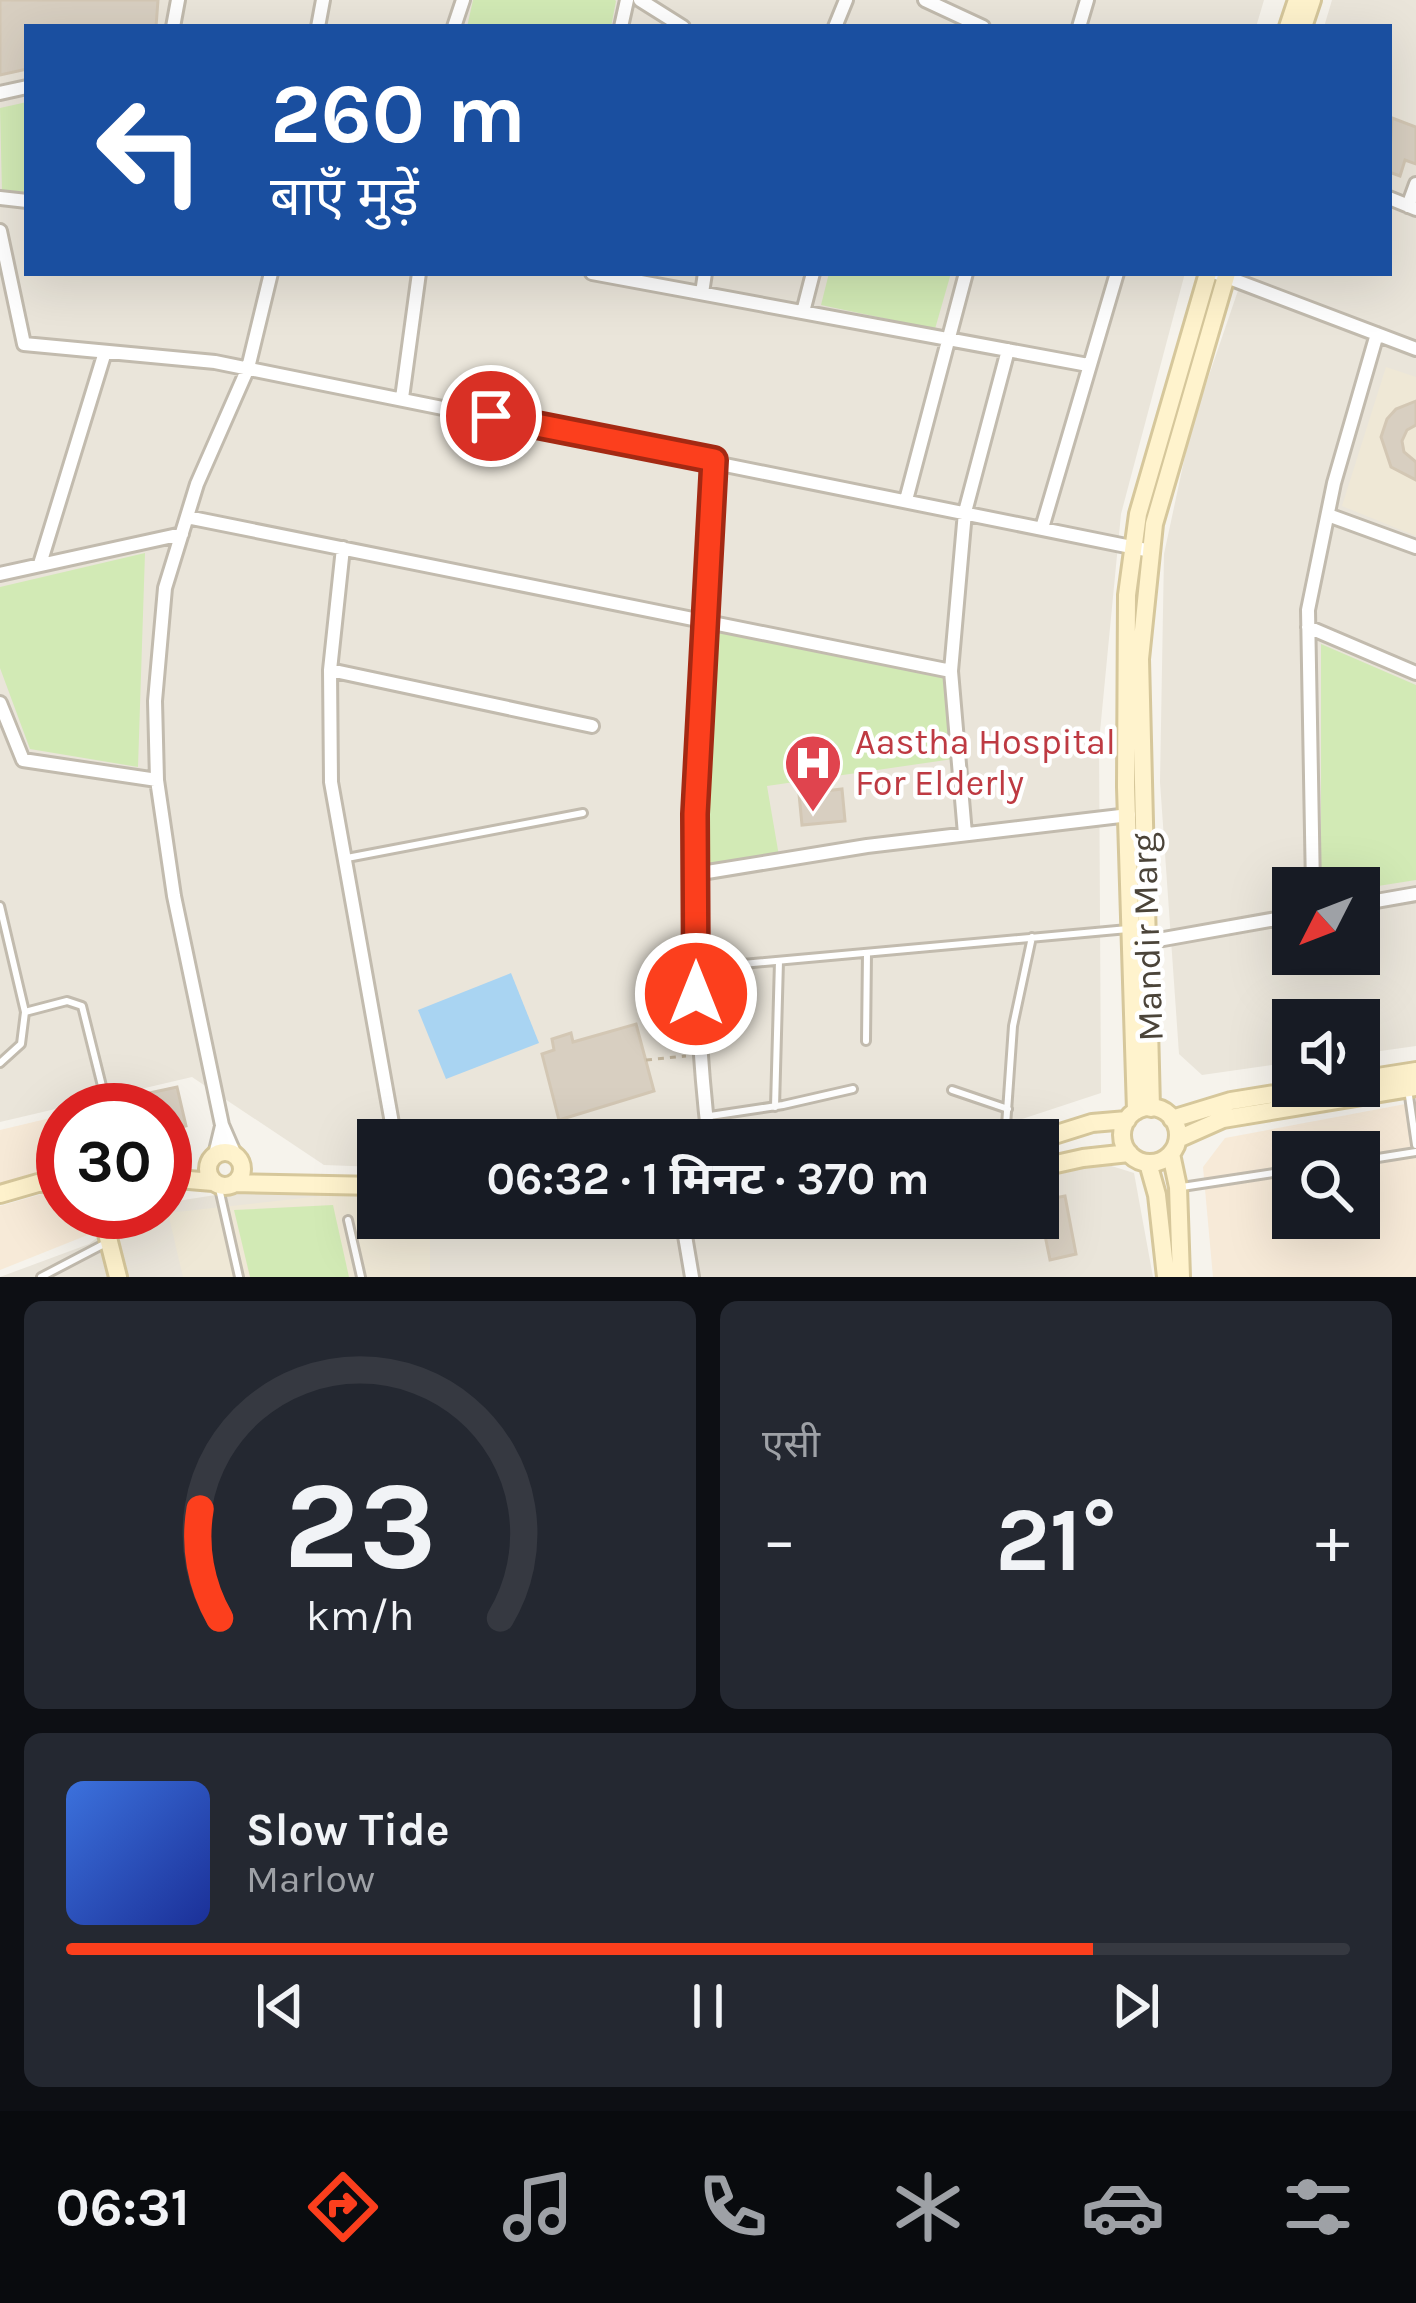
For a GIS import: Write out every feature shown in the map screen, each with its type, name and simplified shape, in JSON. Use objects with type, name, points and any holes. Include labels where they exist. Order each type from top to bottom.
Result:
[{"type":"main road","points":[[1130,1153],[1123,1131],[1138,1113],[1127,595],[1143,549],[1138,514],[1218,276]]},
{"type":"main road","points":[[1380,1081],[1413,1082]]},
{"type":"main road","points":[[1148,1163],[1223,1119],[1413,1082]]},
{"type":"main road","points":[[1059,1133],[1138,1113],[1172,1119],[1272,1094]]},
{"type":"main road","points":[[1172,1119],[1181,1277]]},
{"type":"main road","points":[[192,1166],[225,1152],[229,1174]]},
{"type":"main road","points":[[1059,1165],[1130,1153],[1148,1163],[1157,1196],[1166,1277]]},
{"type":"main road","points":[[212,1158],[208,1172],[277,1186],[357,1186]]},
{"type":"main road","points":[[192,1176],[229,1174]]},
{"type":"main road","points":[[0,1194],[36,1187]]},
{"type":"main road","points":[[109,1241],[118,1277]]},
{"type":"street","points":[[640,0],[677,24]]},
{"type":"street","points":[[925,0],[977,24]]},
{"type":"street","points":[[1412,208],[1416,184]]},
{"type":"street","points":[[0,231],[23,344],[248,368],[1143,549]]},
{"type":"street","points":[[229,1174],[175,896],[157,780],[155,701],[165,588],[197,484],[248,368],[270,276]]},
{"type":"street","points":[[402,398],[419,276]]},
{"type":"street","points":[[608,276],[1088,365]]},
{"type":"street","points":[[701,293],[704,276]]},
{"type":"street","points":[[803,312],[812,276]]},
{"type":"street","points":[[906,500],[965,276]]},
{"type":"street","points":[[1042,529],[1116,276]]},
{"type":"street","points":[[1224,276],[1416,349]]},
{"type":"street","points":[[1313,867],[1307,610],[1334,483],[1377,334]]},
{"type":"street","points":[[964,834],[951,671],[964,512],[1008,350]]},
{"type":"street","points":[[40,564],[105,352]]},
{"type":"street","points":[[706,1119],[695,874],[714,460]]},
{"type":"street","points":[[1328,515],[1416,547]]},
{"type":"street","points":[[187,517],[951,671]]},
{"type":"street","points":[[0,574],[182,534]]},
{"type":"street","points":[[343,548],[330,670],[331,782],[391,1119]]},
{"type":"street","points":[[1308,627],[1416,673]]},
{"type":"street","points":[[330,670],[592,726]]},
{"type":"street","points":[[0,703],[23,760],[157,780]]},
{"type":"street","points":[[695,874],[1135,814]]},
{"type":"street","points":[[1380,900],[1416,894]]},
{"type":"street","points":[[1137,935],[1272,919]]},
{"type":"street","points":[[212,1158],[222,1125]]},
{"type":"street","points":[[686,1239],[692,1277]]},
{"type":"lane","points":[[344,859],[583,813]]},
{"type":"lane","points":[[0,906],[25,1012],[21,1044],[0,1063]]},
{"type":"lane","points":[[696,968],[1032,938],[1137,935]]},
{"type":"lane","points":[[1006,1119],[1013,1026],[1032,938]]},
{"type":"lane","points":[[866,1041],[867,952]]},
{"type":"lane","points":[[775,1106],[779,961]]},
{"type":"lane","points":[[25,1012],[67,1000],[82,1006],[101,1083]]},
{"type":"lane","points":[[1380,1157],[1416,1149],[1413,1082]]},
{"type":"lane","points":[[706,1116],[853,1089]]},
{"type":"lane","points":[[952,1090],[1007,1109]]},
{"type":"lane","points":[[1178,1187],[1272,1173]]},
{"type":"lane","points":[[229,1174],[238,1277]]},
{"type":"lane","points":[[348,1220],[361,1277]]},
{"type":"lane","points":[[41,1277],[109,1241]]},
{"type":"path","points":[[646,1060],[700,1054]]},
{"type":"shaded area","points":[[0,0],[1264,0],[1257,24],[24,24],[24,276],[1184,276],[1121,514],[1099,742],[1101,1093],[1022,1119],[357,1119],[357,1166],[324,1165],[192,1077],[166,1083],[36,1083],[36,1114],[0,1122]]},
{"type":"shaded area","points":[[1332,0],[1416,0],[1416,1046],[1380,1051],[1380,999],[1272,999],[1272,1065],[1202,1075],[1179,1054],[1160,782],[1164,554],[1191,428],[1243,276],[1392,276],[1392,24],[1325,24]]},
{"type":"shaded area","points":[[1386,367],[1416,377],[1416,536],[1342,506]]},
{"type":"shaded area","points":[[1416,1102],[1416,1277],[1213,1277],[1203,1167],[1225,1138]]},
{"type":"shaded area","points":[[36,1121],[36,1179],[0,1186],[0,1130]]},
{"type":"shaded area","points":[[1086,1158],[1134,1173],[1153,1277],[0,1277],[95,1239],[192,1239],[192,1199],[265,1187],[357,1191],[357,1239],[1059,1239],[1059,1161]]},
{"type":"shaded area","points":[[357,1192],[357,1239],[430,1239],[430,1277],[183,1277],[174,1239],[192,1239],[192,1210]]},
{"type":"shaded area","points":[[36,1196],[36,1239],[78,1239],[0,1270],[0,1206]]},
{"type":"green space","points":[[473,0],[616,1],[612,24],[468,24]]},
{"type":"green space","points":[[24,103],[24,195],[2,191],[0,108]]},
{"type":"green space","points":[[828,276],[950,276],[935,329],[821,305]]},
{"type":"green space","points":[[145,553],[138,767],[30,749],[0,668],[0,587]]},
{"type":"green space","points":[[708,626],[948,674],[953,759],[767,786],[779,856],[700,869]]},
{"type":"green space","points":[[1321,644],[1416,685],[1416,880],[1380,886],[1380,867],[1321,867]]},
{"type":"green space","points":[[333,1205],[349,1277],[250,1277],[234,1210]]},
{"type":"water","points":[[511,973],[539,1043],[446,1079],[418,1010]]},
{"type":"building","points":[[0,0],[158,0],[156,24],[24,24],[24,70],[0,75]]},
{"type":"building","points":[[1392,118],[1416,127],[1416,164],[1405,160],[1400,176],[1392,173]]},
{"type":"building","points":[[1416,401],[1416,425],[1402,441],[1404,452],[1416,462],[1416,480],[1391,467],[1381,437],[1396,409]]},
{"type":"building","points":[[842,789],[845,821],[802,825],[799,794]]},
{"type":"building","points":[[636,1024],[654,1091],[559,1119],[542,1054],[554,1050],[552,1039],[571,1033],[573,1042]]},
{"type":"building","points":[[1065,1196],[1076,1254],[1050,1260],[1046,1239],[1059,1239],[1059,1197]]},
{"type":"place","name":"Aastha Hospital For Elderly","points":[[813,814]]},
{"type":"route","points":[[491,416],[714,460],[695,814],[696,994]]}]
